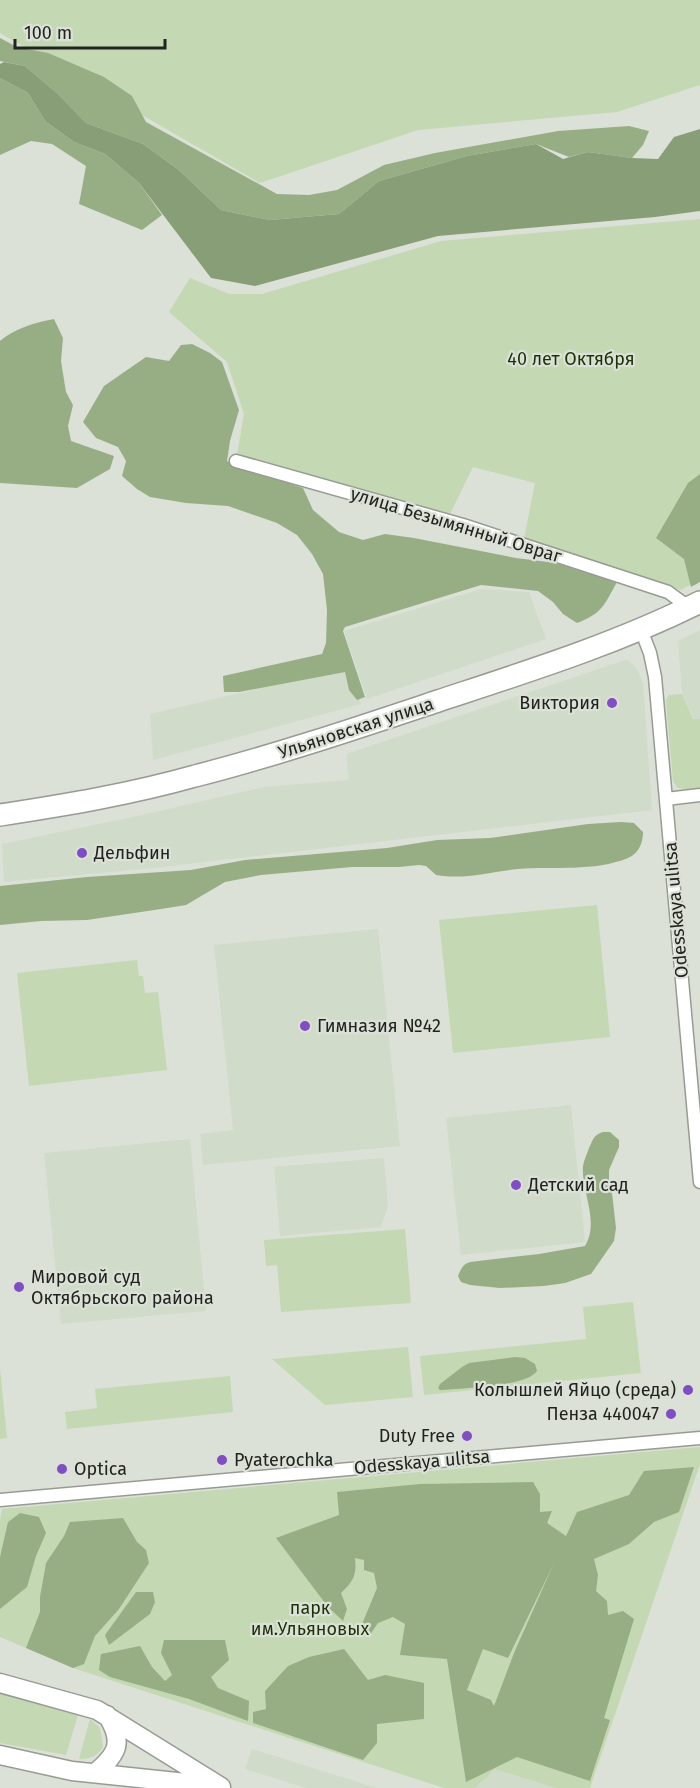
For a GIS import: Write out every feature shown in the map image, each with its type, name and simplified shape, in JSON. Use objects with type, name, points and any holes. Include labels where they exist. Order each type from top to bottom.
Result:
[{"type":"highway","name":"Ульяновская улица","points":[[0,815],[115,795],[256,760],[642,635],[672,606],[699,607]]},
{"type":"highway","name":"Ульяновская улица","points":[[0,826],[117,805],[269,767],[513,687],[642,635],[699,607]]},
{"type":"main road","points":[[0,1683],[91,1708],[106,1715],[223,1788]]},
{"type":"main road","points":[[95,1773],[110,1761],[117,1748],[115,1728],[106,1715]]},
{"type":"main road","points":[[0,1755],[72,1771],[223,1788]]},
{"type":"street","name":"улица Безымянный Овраг","points":[[236,461],[463,525],[668,592],[672,606]]},
{"type":"street","name":"Odesskaya ulitsa","points":[[642,635],[650,653],[655,677],[700,1182]]},
{"type":"street","points":[[666,799],[700,795]]},
{"type":"street","name":"Odesskaya ulitsa","points":[[0,1500],[700,1438]]},
{"type":"shaded area","points":[[0,38],[17,47],[48,53],[104,77],[132,96],[146,122],[277,194],[309,195],[337,190],[384,165],[435,153],[558,131],[629,126],[649,131],[643,145],[632,158],[588,152],[569,157],[536,144],[467,156],[379,181],[339,214],[270,220],[221,210],[179,170],[143,144],[86,123],[58,94],[25,66],[0,61]]},
{"type":"shaded area","points":[[4,62],[25,66],[58,94],[86,123],[143,144],[179,170],[221,210],[270,220],[339,214],[379,181],[467,156],[536,144],[563,159],[588,152],[658,159],[674,137],[700,129],[700,211],[438,236],[255,286],[211,278],[139,183],[105,154],[74,142],[45,121],[28,93],[0,78],[0,64]]},
{"type":"shaded area","points":[[0,78],[28,93],[45,121],[74,142],[105,154],[139,183],[162,215],[142,230],[79,204],[86,166],[52,144],[31,141],[0,155]]},
{"type":"shaded area","points":[[54,319],[63,338],[61,361],[66,392],[73,405],[68,426],[71,441],[114,456],[110,469],[77,488],[0,483],[0,341],[25,327]]},
{"type":"shaded area","points":[[192,344],[222,362],[239,410],[227,461],[303,488],[313,510],[339,532],[363,540],[385,534],[414,538],[516,558],[556,563],[617,582],[598,612],[577,623],[563,614],[553,602],[538,591],[481,585],[345,627],[343,631],[365,697],[357,700],[349,690],[345,672],[239,692],[224,692],[223,676],[322,654],[326,643],[327,610],[323,574],[312,554],[297,535],[277,523],[228,506],[186,503],[150,497],[137,489],[122,476],[126,461],[118,447],[96,438],[83,422],[104,386],[146,357],[169,361],[181,345]]},
{"type":"shaded area","points":[[700,474],[700,582],[691,587],[684,559],[656,538],[688,483]]},
{"type":"shaded area","points":[[481,589],[529,592],[546,639],[367,699],[344,631]]},
{"type":"shaded area","points":[[700,630],[700,719],[694,719],[682,694],[678,641]]},
{"type":"shaded area","points":[[625,660],[637,669],[643,683],[652,810],[153,868],[4,882],[2,844],[264,787],[349,780],[346,754]]},
{"type":"shaded area","points":[[351,667],[361,704],[153,760],[150,714]]},
{"type":"shaded area","points":[[634,823],[643,832],[640,847],[628,858],[602,865],[518,869],[457,877],[436,875],[426,866],[419,865],[352,867],[261,875],[225,882],[186,905],[87,920],[0,925],[0,886],[191,870],[245,860],[387,848],[437,840],[490,838],[588,824]]},
{"type":"shaded area","name":"Гимназия №42","points":[[378,929],[400,1146],[203,1165],[200,1134],[233,1130],[214,945]]},
{"type":"shaded area","name":"Детский сад","points":[[571,1105],[585,1242],[461,1255],[446,1118]]},
{"type":"shaded area","points":[[603,1132],[610,1132],[619,1140],[619,1147],[609,1170],[616,1228],[614,1241],[591,1274],[565,1283],[544,1286],[500,1288],[461,1282],[459,1273],[464,1265],[470,1262],[585,1246],[591,1227],[583,1166],[594,1138]]},
{"type":"shaded area","points":[[190,1139],[206,1311],[61,1324],[44,1153]]},
{"type":"shaded area","points":[[384,1158],[388,1206],[381,1227],[280,1236],[274,1167]]},
{"type":"shaded area","points":[[515,1357],[525,1358],[535,1364],[537,1371],[531,1376],[508,1384],[443,1390],[438,1388],[440,1384],[469,1363]]},
{"type":"shaded area","points":[[694,1467],[679,1512],[654,1522],[629,1544],[594,1559],[598,1575],[596,1591],[607,1601],[608,1615],[623,1611],[634,1619],[604,1718],[610,1720],[590,1781],[517,1757],[466,1782],[447,1659],[400,1655],[405,1624],[393,1617],[378,1623],[369,1636],[360,1629],[377,1588],[374,1573],[364,1570],[364,1560],[355,1558],[353,1578],[341,1593],[347,1609],[343,1621],[328,1607],[276,1538],[339,1515],[337,1492],[420,1484],[533,1482],[540,1494],[540,1512],[552,1511],[547,1523],[566,1536],[577,1512],[629,1495],[644,1471]],"holes":[[[554,1563],[514,1653],[494,1706],[491,1700],[467,1690],[483,1649],[508,1658]]]},
{"type":"shaded area","points":[[20,1513],[39,1517],[46,1533],[27,1587],[0,1609],[0,1557],[8,1522]]},
{"type":"shaded area","points":[[123,1518],[137,1542],[146,1550],[149,1563],[119,1609],[95,1636],[84,1664],[73,1668],[26,1648],[40,1612],[40,1597],[46,1563],[64,1536],[70,1522]]},
{"type":"shaded area","points":[[136,1592],[153,1592],[155,1602],[150,1614],[109,1645],[105,1635]]},
{"type":"shaded area","points":[[164,1640],[225,1640],[229,1660],[211,1677],[218,1688],[249,1701],[248,1721],[189,1699],[110,1677],[99,1670],[101,1654],[140,1646],[152,1667],[165,1681],[172,1675],[161,1653]]},
{"type":"shaded area","points":[[344,1649],[368,1680],[385,1675],[424,1683],[424,1719],[377,1724],[377,1743],[363,1760],[253,1723],[253,1712],[266,1709],[265,1691],[288,1666],[309,1657]]},
{"type":"shaded area","points":[[252,1749],[377,1788],[306,1788],[245,1769]]},
{"type":"shaded area","points":[[495,1769],[556,1788],[475,1788]]},
{"type":"green space","points":[[0,0],[700,0],[700,85],[617,112],[418,130],[260,183],[0,33]]},
{"type":"green space","name":"40 лет Октября","points":[[700,219],[700,579],[681,590],[524,539],[535,483],[473,467],[450,514],[237,455],[244,414],[227,362],[169,312],[190,278],[229,294],[262,294],[441,241]]},
{"type":"green space","points":[[682,694],[693,719],[700,719],[700,789],[678,788],[673,781],[666,700],[669,695]]},
{"type":"green space","points":[[597,905],[610,1037],[453,1053],[439,920]]},
{"type":"green space","points":[[137,960],[139,976],[143,976],[145,993],[158,992],[167,1070],[29,1086],[17,973]]},
{"type":"green space","points":[[405,1229],[411,1303],[281,1312],[277,1265],[266,1266],[264,1240]]},
{"type":"green space","points":[[633,1302],[641,1373],[424,1395],[420,1356],[586,1339],[583,1307]]},
{"type":"green space","points":[[408,1347],[413,1397],[325,1405],[272,1359]]},
{"type":"green space","points":[[0,1368],[7,1438],[0,1439]]},
{"type":"green space","points":[[230,1376],[233,1412],[67,1429],[65,1412],[97,1408],[95,1389]]},
{"type":"green space","name":"парк им.Ульяновых","points":[[700,1447],[700,1464],[590,1788],[556,1788],[495,1769],[475,1788],[444,1788],[73,1668],[0,1637],[0,1521],[2,1509]]},
{"type":"green space","points":[[0,1690],[78,1715],[66,1755],[0,1743]]},
{"type":"green space","points":[[90,1719],[100,1728],[103,1747],[93,1757],[79,1759]]},
{"type":"place","name":"Виктория","points":[[612,703]]},
{"type":"place","name":"Дельфин","points":[[82,853]]},
{"type":"place","name":"Гимназия №42","points":[[305,1026]]},
{"type":"place","name":"Детский сад","points":[[516,1185]]},
{"type":"place","name":"Мировой суд Октябрьского района","points":[[19,1287]]},
{"type":"place","name":"Колышлей Яйцо (среда)","points":[[688,1390]]},
{"type":"place","name":"Пенза 440047","points":[[671,1414]]},
{"type":"place","name":"Duty Free","points":[[467,1436]]},
{"type":"place","name":"Pyaterochka","points":[[222,1460]]},
{"type":"place","name":"Optica","points":[[62,1469]]}]
